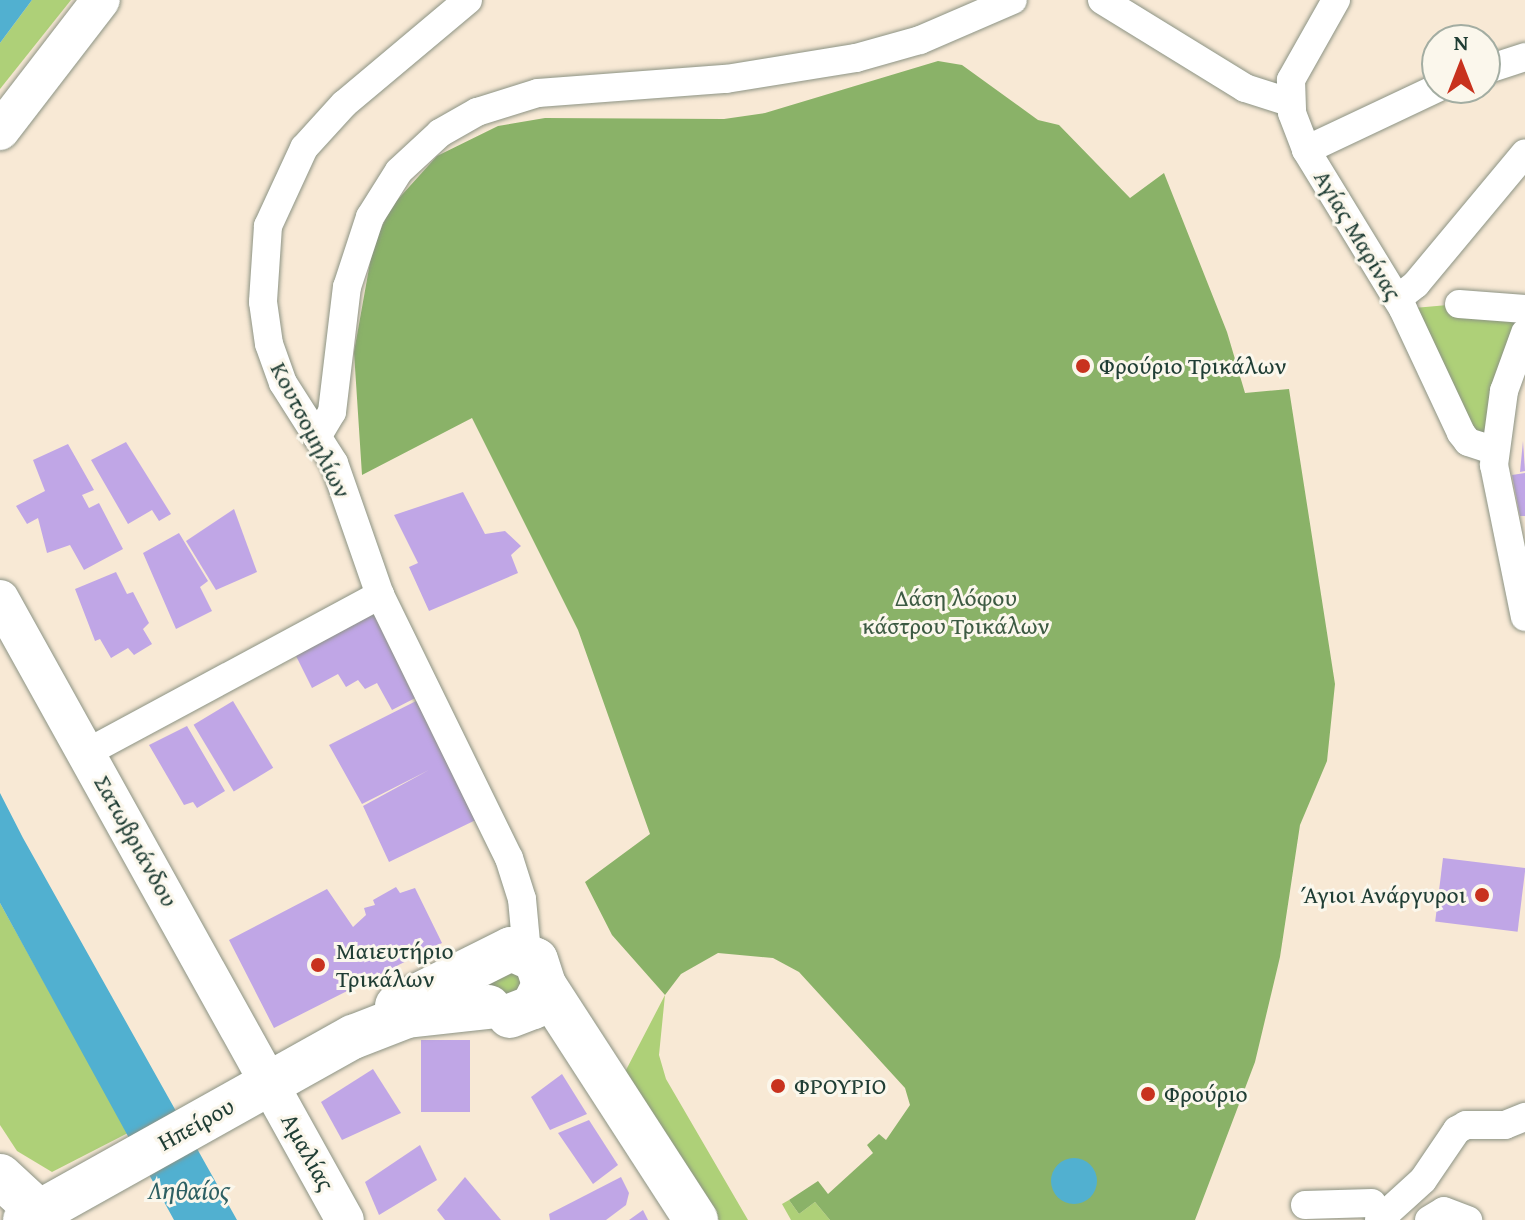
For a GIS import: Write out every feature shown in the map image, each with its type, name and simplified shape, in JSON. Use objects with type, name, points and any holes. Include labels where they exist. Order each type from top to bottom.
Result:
[{"type":"main road","points":[[521,965],[478,982],[500,1012],[556,1030],[603,1072]]},
{"type":"main road","points":[[500,1012],[533,1007],[521,965]]},
{"type":"main road","points":[[521,965],[603,1072],[696,1220]]},
{"type":"main road","name":"Ηπείρου","points":[[353,1037],[384,1013],[521,965]]},
{"type":"main road","name":"Ηπείρου","points":[[0,1176],[46,1211],[353,1037],[407,1016],[500,1012]]},
{"type":"street","points":[[0,131],[101,0]]},
{"type":"street","points":[[317,437],[332,412],[347,287],[370,217],[399,171],[440,133],[477,112],[538,93],[726,79],[856,58],[932,35],[1013,0]]},
{"type":"street","points":[[1102,0],[1127,10],[1260,96],[1289,102],[1291,80],[1336,0]]},
{"type":"street","name":"Κουτσομηλίων","points":[[460,3],[321,126],[290,170],[274,208],[262,277],[267,333],[283,383],[341,479],[380,595],[500,836],[522,899],[521,965]]},
{"type":"street","points":[[1501,65],[1525,57]]},
{"type":"street","points":[[1306,150],[1421,96]]},
{"type":"street","name":"Αγίας Μαρίνας","points":[[1289,102],[1306,150],[1397,299],[1461,433],[1468,442],[1495,451]]},
{"type":"street","points":[[1397,299],[1416,284],[1525,153]]},
{"type":"street","points":[[1459,304],[1525,309]]},
{"type":"street","points":[[1525,333],[1504,391],[1495,451],[1496,483],[1525,617]]},
{"type":"street","points":[[88,752],[380,595]]},
{"type":"street","name":"Σατωβριάνδου","points":[[0,599],[88,752],[257,1091]]},
{"type":"street","name":"Αμαλίας","points":[[257,1091],[345,1220]]},
{"type":"street","points":[[1305,1205],[1381,1211],[1423,1180],[1457,1130],[1466,1125],[1505,1125],[1525,1117]]},
{"type":"street","points":[[1429,1220],[1444,1211],[1468,1220]]},
{"type":"green space","points":[[32,0],[71,0],[0,89],[0,43]]},
{"type":"green space","name":"Δάση λόφου κάστρου Τρικάλων","points":[[938,61],[962,65],[1038,120],[1059,125],[1130,198],[1164,173],[1227,332],[1245,393],[1289,389],[1335,684],[1327,761],[1300,825],[1280,957],[1255,1062],[1195,1220],[830,1220],[815,1202],[799,1214],[789,1200],[818,1181],[828,1194],[873,1153],[867,1145],[879,1134],[886,1140],[910,1105],[905,1088],[799,972],[773,958],[718,953],[681,974],[665,995],[612,935],[585,882],[650,834],[578,630],[472,418],[362,475],[354,352],[373,246],[391,207],[437,156],[498,126],[545,118],[724,119],[765,113]]},
{"type":"green space","points":[[1459,304],[1521,308],[1499,416],[1475,446],[1403,309]]},
{"type":"green space","points":[[0,903],[128,1133],[52,1172],[17,1151],[0,1125]]},
{"type":"green space","points":[[526,969],[517,1001],[491,987],[491,980]]},
{"type":"green space","points":[[665,995],[659,1055],[666,1079],[748,1220],[719,1220],[625,1072]]},
{"type":"green space","points":[[789,1200],[799,1214],[815,1202],[830,1220],[791,1220],[782,1204]]},
{"type":"water","points":[[0,0],[32,0],[0,43]]},
{"type":"water","name":"Ληθαίος","points":[[0,793],[237,1220],[174,1220],[0,903]]},
{"type":"water","points":[[1074,1158],[1090,1165],[1097,1181],[1090,1197],[1074,1204],[1058,1197],[1051,1181],[1058,1165]]},
{"type":"building","points":[[1523,441],[1525,471],[1520,472]]},
{"type":"building","points":[[126,442],[171,514],[159,521],[152,510],[128,524],[91,460]]},
{"type":"building","points":[[68,444],[94,490],[82,495],[89,508],[99,503],[123,549],[84,570],[70,545],[47,553],[38,518],[27,524],[16,506],[45,491],[33,460]]},
{"type":"building","points":[[1525,473],[1525,516],[1520,516],[1512,475]]},
{"type":"building","points":[[463,492],[485,534],[505,531],[521,546],[511,555],[518,573],[429,611],[409,567],[418,563],[394,515]]},
{"type":"building","points":[[234,509],[257,572],[216,590],[186,541]]},
{"type":"building","points":[[179,533],[208,581],[200,587],[212,611],[176,629],[143,553]]},
{"type":"building","points":[[116,572],[127,594],[133,592],[149,623],[143,629],[152,644],[134,655],[128,648],[111,658],[100,639],[95,641],[75,589]]},
{"type":"building","points":[[379,610],[421,695],[392,710],[377,683],[365,689],[358,680],[346,687],[338,674],[312,688],[295,654]]},
{"type":"building","points":[[422,698],[484,816],[389,862],[363,806],[429,770],[362,804],[329,745]]},
{"type":"building","points":[[233,701],[273,768],[234,792],[194,725]]},
{"type":"building","points":[[187,726],[225,791],[197,808],[193,802],[184,805],[149,745]]},
{"type":"building","name":"Άγιοι Ανάργυροι","points":[[1443,858],[1525,868],[1518,932],[1435,922]]},
{"type":"building","points":[[396,887],[400,893],[415,888],[442,943],[274,1028],[229,940],[327,889],[353,927],[366,915],[364,908],[375,905],[373,900]]},
{"type":"building","points":[[421,1040],[470,1040],[470,1112],[421,1112]]},
{"type":"building","points":[[373,1069],[401,1113],[342,1140],[321,1102]]},
{"type":"building","points":[[562,1074],[587,1114],[550,1130],[531,1097]]},
{"type":"building","points":[[589,1120],[618,1165],[593,1184],[558,1133]]},
{"type":"building","points":[[420,1145],[437,1180],[379,1215],[365,1182]]},
{"type":"building","points":[[465,1177],[501,1220],[445,1220],[437,1210]]},
{"type":"building","points":[[621,1177],[629,1193],[626,1205],[606,1220],[550,1220],[549,1214]]},
{"type":"building","points":[[643,1210],[648,1220],[629,1220]]},
{"type":"place","name":"Φρούριο Τρικάλων","points":[[1083,366]]},
{"type":"place","name":"Άγιοι Ανάργυροι","points":[[1482,895]]},
{"type":"place","name":"Μαιευτήριο Τρικάλων","points":[[318,965]]},
{"type":"place","name":"ΦΡΟΥΡΙΟ","points":[[778,1086]]},
{"type":"place","name":"Φρούριο","points":[[1148,1094]]}]
